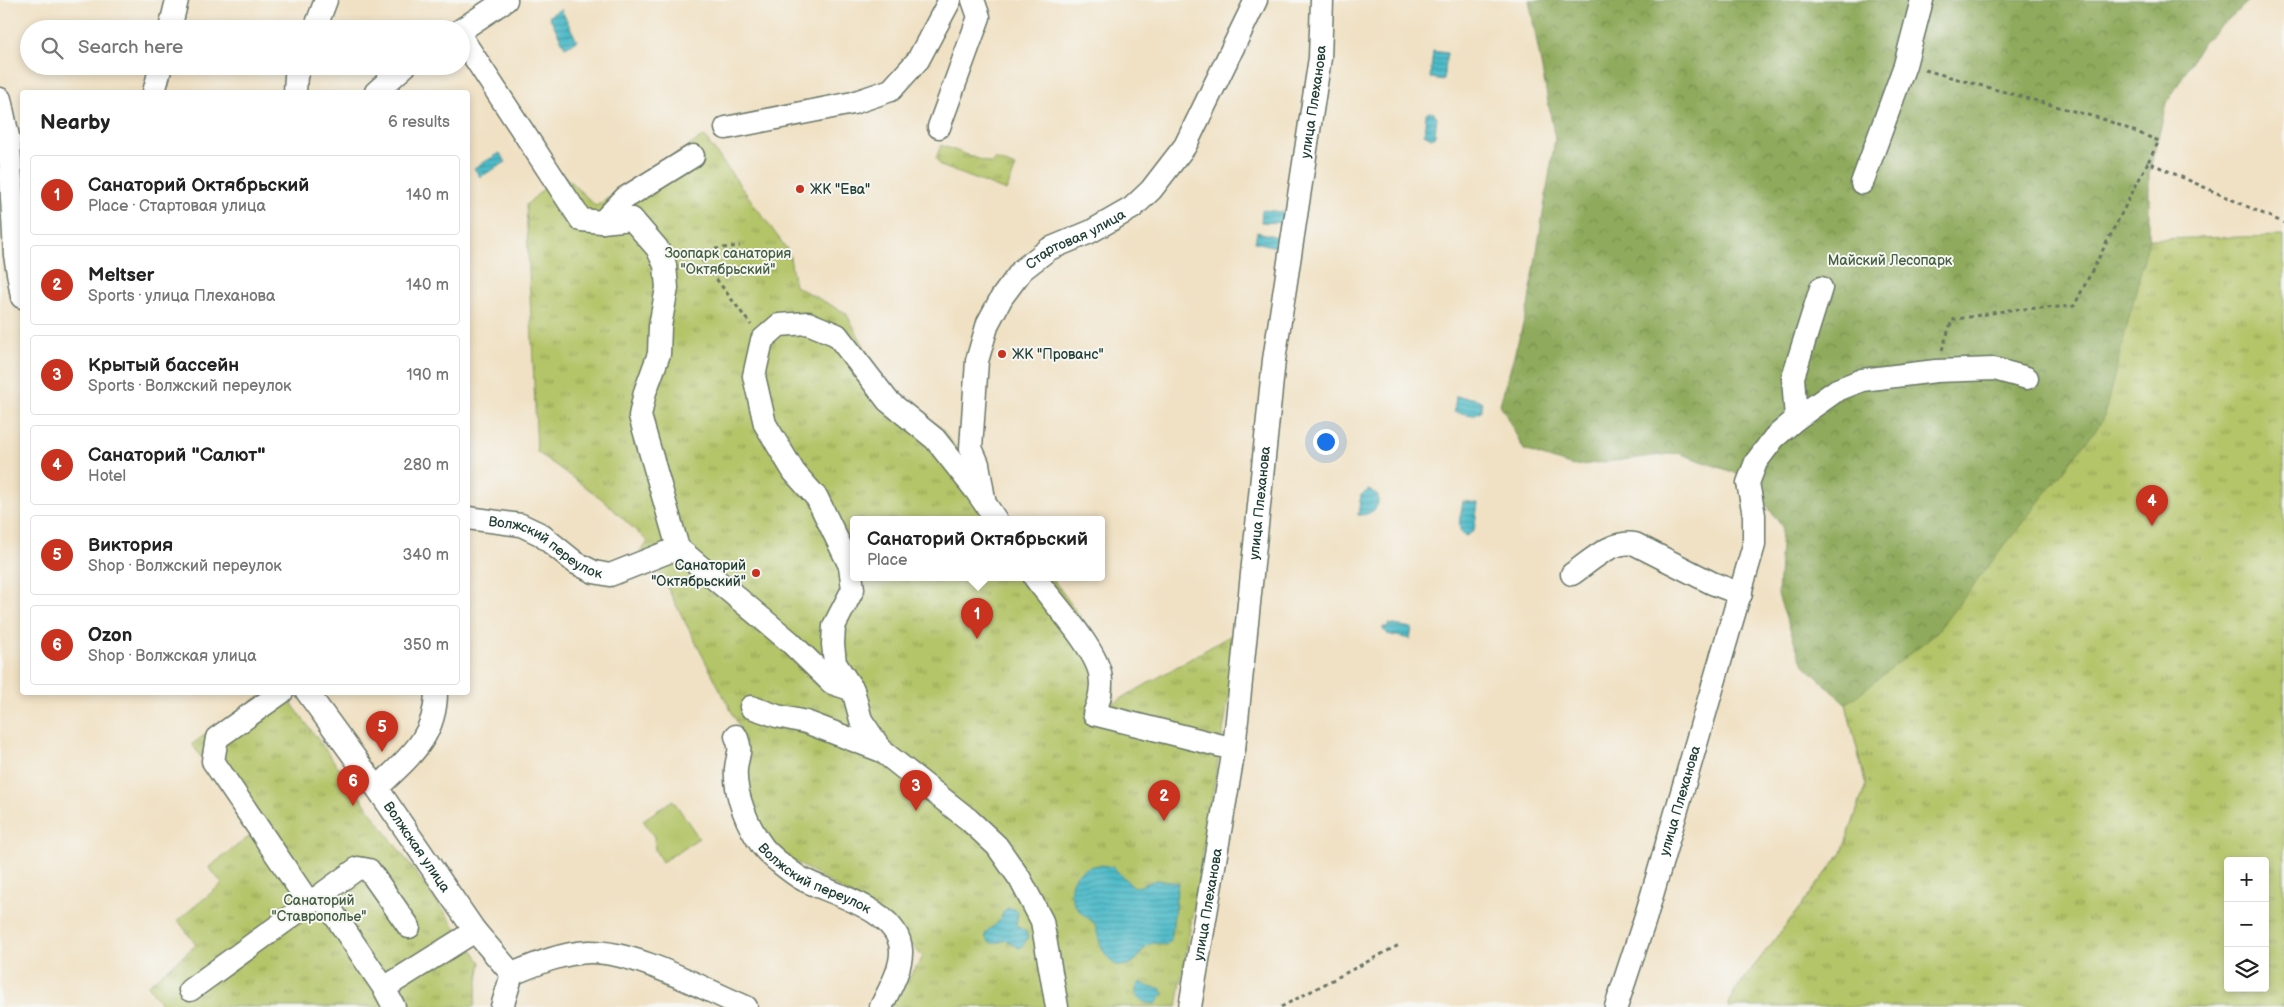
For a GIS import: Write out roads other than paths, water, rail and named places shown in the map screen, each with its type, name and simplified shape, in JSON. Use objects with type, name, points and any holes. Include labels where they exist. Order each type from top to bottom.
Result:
[{"type":"street","points":[[172,20],[177,0]]},
{"type":"street","points":[[318,20],[326,0]]},
{"type":"street","points":[[470,24],[506,0]]},
{"type":"street","points":[[726,128],[853,103],[890,90],[918,60],[950,0]]},
{"type":"street","points":[[939,127],[979,17],[973,0]]},
{"type":"street","name":"Стартовая улица","points":[[990,512],[978,464],[971,448],[977,361],[988,323],[1002,297],[1022,270],[1049,249],[1090,232],[1132,208],[1151,190],[1185,146],[1256,0]]},
{"type":"street","name":"улица Плеханова","points":[[1190,1007],[1234,749],[1274,360],[1320,58],[1322,0]]},
{"type":"street","points":[[1862,183],[1905,65],[1922,0]]},
{"type":"street","points":[[470,51],[581,220],[602,222],[632,219],[657,248],[665,265],[667,288],[660,326],[659,354],[645,392],[640,416],[678,548],[790,642],[832,683],[853,690]]},
{"type":"street","points":[[155,90],[159,75]]},
{"type":"street","points":[[295,90],[296,75]]},
{"type":"street","points":[[378,90],[395,75]]},
{"type":"street","points":[[0,99],[9,141],[6,208],[20,285]]},
{"type":"street","points":[[602,222],[624,198],[693,156]]},
{"type":"street","points":[[1796,419],[1793,376],[1821,288]]},
{"type":"street","points":[[850,566],[817,498],[794,472],[765,424],[754,376],[762,340],[779,325],[808,322],[837,335],[888,401],[934,439],[990,512]]},
{"type":"street","name":"улица Плеханова","points":[[1616,1007],[1645,919],[1754,545],[1754,515],[1748,483],[1756,462],[1774,438],[1796,419],[1837,390],[1862,380],[1936,371],[1994,369],[2027,378]]},
{"type":"street","name":"Волжский переулок","points":[[470,518],[521,525],[540,534],[576,563],[594,572],[610,575],[678,548]]},
{"type":"street","points":[[1572,574],[1610,547],[1624,542],[1634,544],[1712,583],[1741,594]]},
{"type":"street","points":[[852,581],[853,589],[834,626],[835,663],[853,690],[861,720],[882,751]]},
{"type":"street","points":[[1037,581],[1090,651],[1100,673],[1101,694],[1094,714],[1234,749]]},
{"type":"street","points":[[278,695],[217,738],[213,760],[389,998],[475,931]]},
{"type":"street","name":"Волжская улица","points":[[309,695],[377,788],[475,931],[512,974]]},
{"type":"street","points":[[377,788],[416,751],[434,716],[436,695]]},
{"type":"street","points":[[751,706],[776,716],[806,722],[882,751],[968,819],[997,846],[1020,879],[1042,922],[1057,1007]]},
{"type":"street","name":"Волжский переулок","points":[[736,736],[740,747],[736,768],[737,785],[748,820],[764,848],[803,879],[856,900],[879,916],[897,935],[901,950],[898,969],[881,1007]]},
{"type":"street","points":[[190,990],[358,868],[369,870],[409,927]]},
{"type":"street","points":[[503,1006],[512,974],[542,961],[588,952],[632,958],[746,1007]]},
{"type":"water","points":[[561,9],[577,41],[565,47],[549,16]]},
{"type":"water","points":[[1433,51],[1447,53],[1444,80],[1430,78]]},
{"type":"water","points":[[1429,112],[1434,113],[1437,117],[1435,136],[1431,138],[1424,134],[1426,114]]},
{"type":"water","points":[[500,153],[506,162],[480,177],[474,168]]},
{"type":"water","points":[[1262,210],[1283,212],[1282,223],[1261,222]]},
{"type":"water","points":[[1257,232],[1278,237],[1276,247],[1255,242]]},
{"type":"water","points":[[1456,396],[1477,399],[1482,402],[1481,411],[1473,415],[1454,412]]},
{"type":"water","points":[[1369,490],[1378,495],[1378,504],[1371,512],[1358,515],[1361,495]]},
{"type":"water","points":[[1463,501],[1478,503],[1474,531],[1466,536],[1460,530],[1460,515]]},
{"type":"water","points":[[1389,624],[1412,628],[1410,639],[1387,634],[1383,627],[1388,627]]},
{"type":"water","points":[[1100,865],[1113,867],[1132,886],[1137,887],[1156,880],[1178,883],[1171,940],[1166,945],[1158,943],[1148,945],[1132,963],[1124,966],[1117,965],[1111,961],[1102,947],[1095,924],[1077,908],[1071,892],[1071,885],[1078,874],[1084,869]]},
{"type":"water","points":[[1007,908],[1016,909],[1018,912],[1016,925],[1026,932],[1028,937],[1023,946],[1019,948],[1006,940],[991,943],[986,939],[985,935],[999,921]]},
{"type":"water","points":[[1140,982],[1149,987],[1160,988],[1164,993],[1156,1004],[1151,1004],[1139,998],[1136,991]]},
{"type":"place","name":"ЖК \"Ева\"","points":[[800,189]]},
{"type":"place","name":"ЖК \"Прованс\"","points":[[1002,354]]},
{"type":"place","name":"Санаторий \"Салют\"","points":[[2152,526]]},
{"type":"place","name":"Санаторий \"Октябрьский\"","points":[[756,573]]},
{"type":"place","name":"Санаторий Октябрьский","points":[[977,639]]},
{"type":"place","name":"Виктория","points":[[382,752]]},
{"type":"place","name":"Ozon","points":[[353,806]]},
{"type":"place","name":"Крытый бассейн","points":[[916,811]]},
{"type":"place","name":"Meltser","points":[[1164,821]]},
{"type":"park label","name":"Майский Лесопарк","points":[[1890,260]]},
{"type":"park label","name":"Зоопарк санатория \"Октябрьский\"","points":[[728,262]]},
{"type":"park label","name":"Санаторий \"Ставрополье\"","points":[[319,908]]}]
